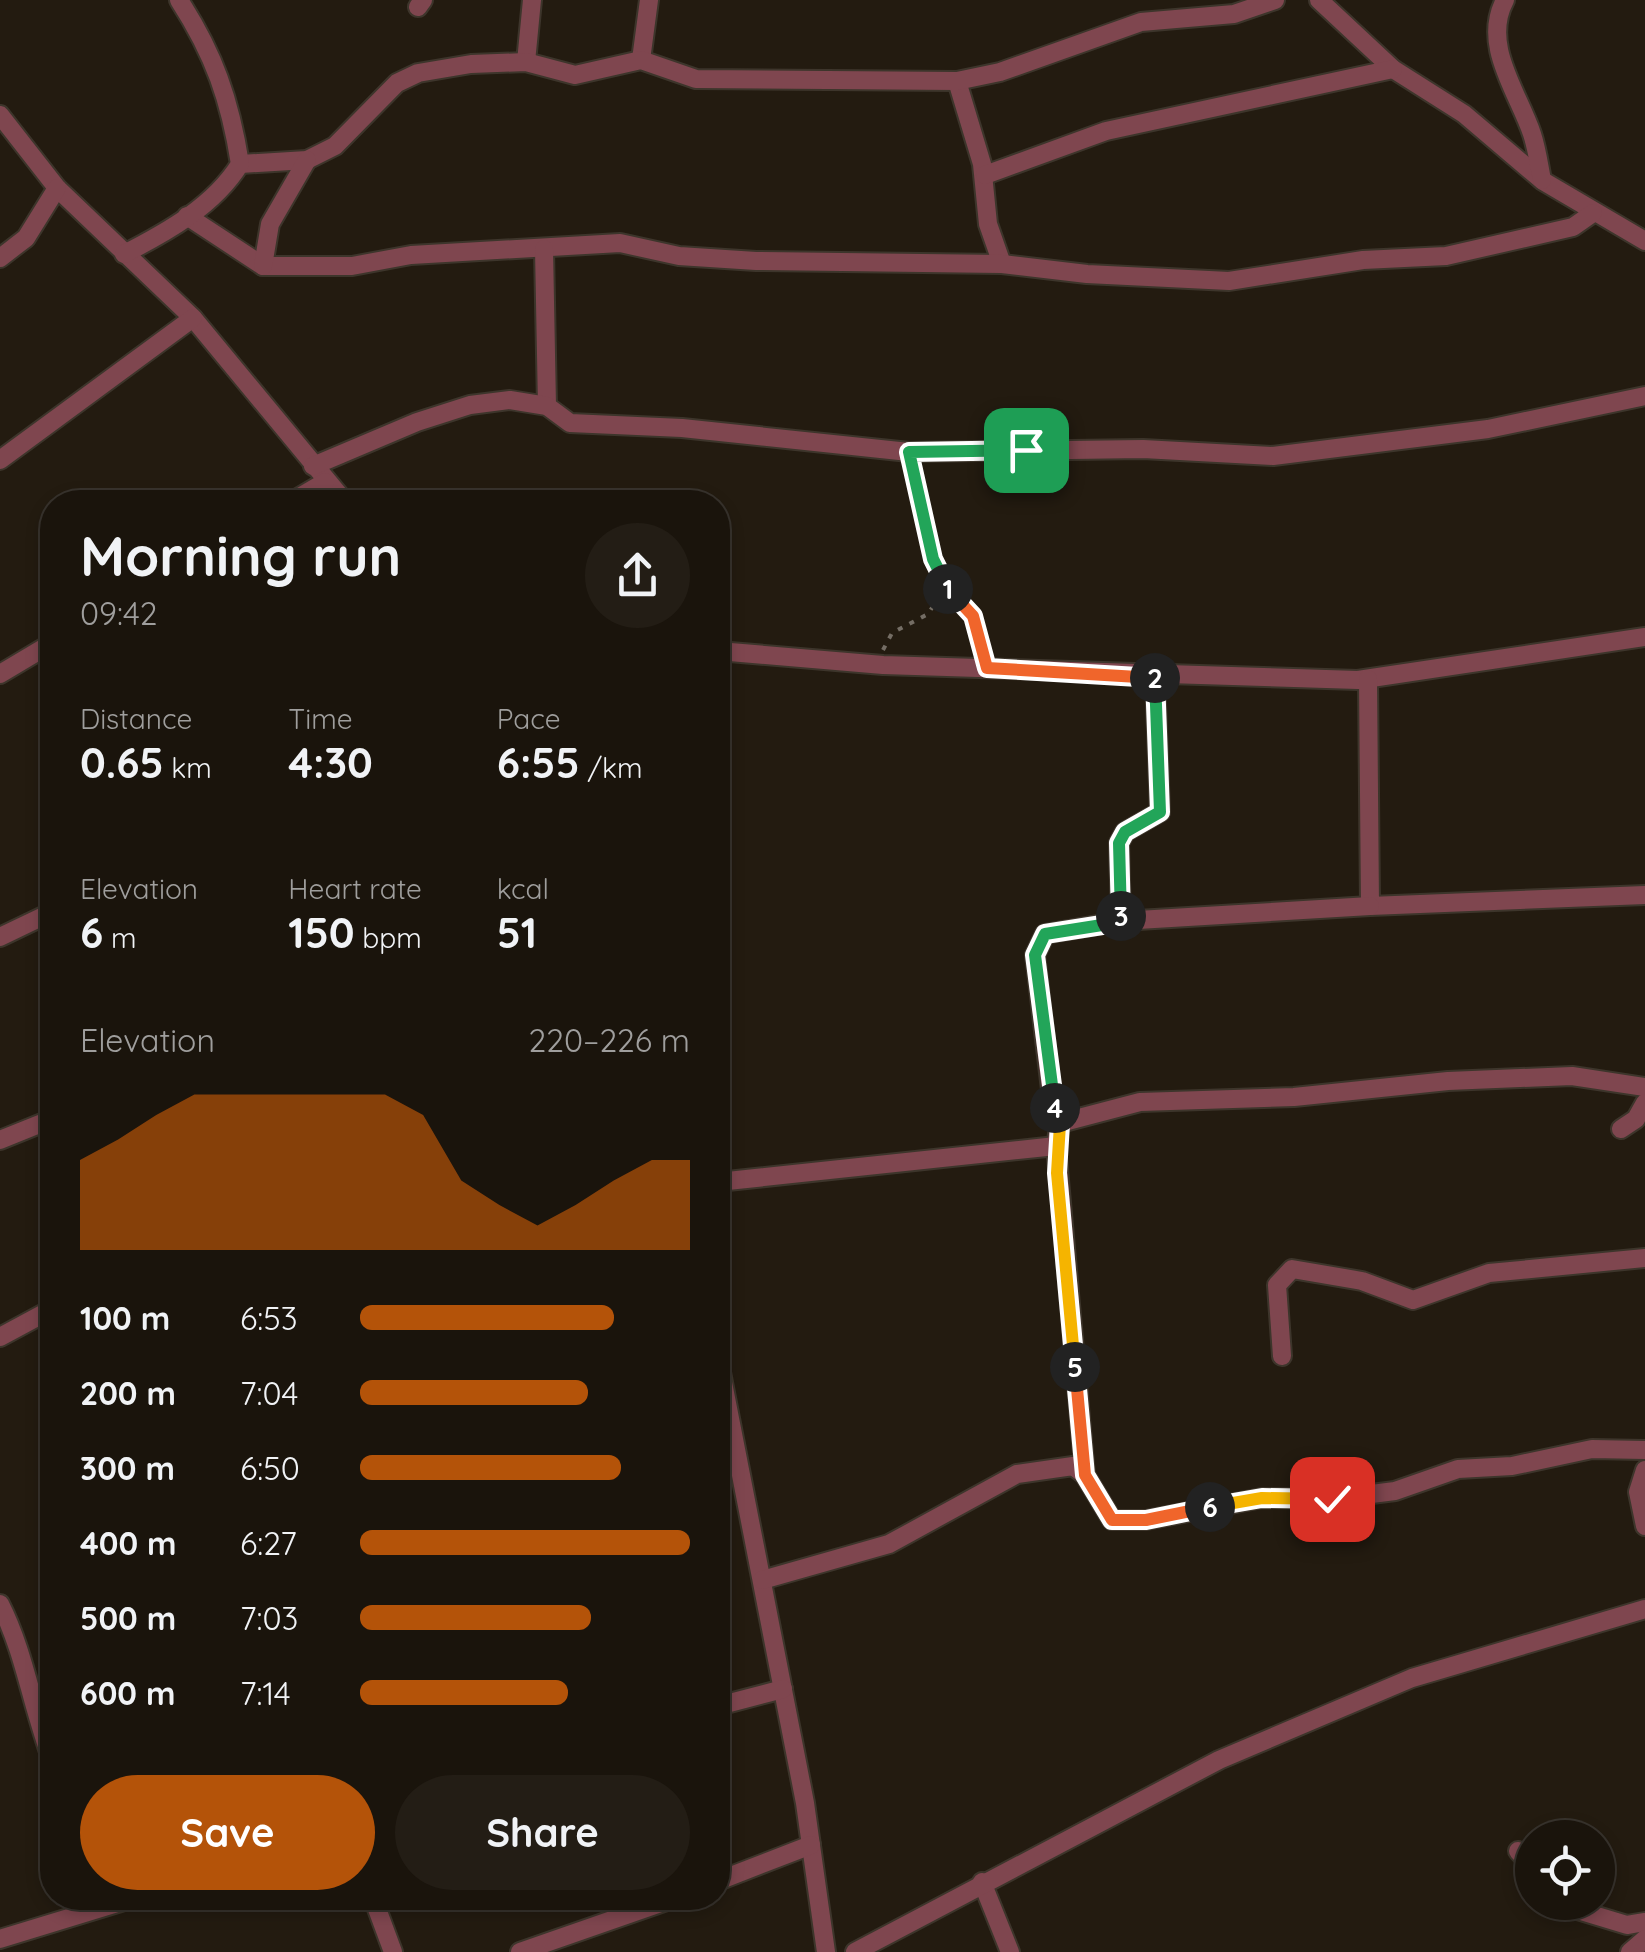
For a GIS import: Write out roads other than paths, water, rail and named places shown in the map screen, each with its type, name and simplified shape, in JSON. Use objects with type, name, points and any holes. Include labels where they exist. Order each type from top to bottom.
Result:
[{"type":"street","points":[[124,254],[187,216],[226,186],[240,164],[232,117],[210,48],[179,0]]},
{"type":"street","points":[[526,62],[532,0]]},
{"type":"street","points":[[641,60],[649,0]]},
{"type":"street","points":[[240,164],[307,160],[335,146],[397,83],[418,73],[526,62],[575,75],[641,60],[696,79],[957,81],[1000,72],[1141,22],[1234,14],[1276,0]]},
{"type":"street","points":[[1319,0],[1392,69],[1464,114],[1542,181],[1645,241]]},
{"type":"street","points":[[1498,5],[1506,72],[1532,134],[1542,181]]},
{"type":"street","points":[[985,176],[1106,131],[1392,69]]},
{"type":"street","points":[[957,81],[985,176],[988,224],[1002,264]]},
{"type":"street","points":[[0,115],[57,188],[193,318],[333,490]]},
{"type":"street","points":[[264,266],[270,224],[307,160]]},
{"type":"street","points":[[0,258],[26,238],[57,188]]},
{"type":"street","points":[[187,216],[264,266],[352,266],[412,254],[620,243],[679,256],[756,261],[1002,264],[1087,274],[1229,281],[1363,260],[1446,256],[1573,227],[1592,213]]},
{"type":"street","points":[[544,249],[547,406]]},
{"type":"street","points":[[0,460],[193,318]]},
{"type":"street","points":[[312,466],[470,405],[510,400],[547,406],[570,423],[682,428],[909,452],[1142,450],[1273,456],[1488,429],[1645,396]]},
{"type":"street","points":[[311,490],[325,482]]},
{"type":"street","points":[[730,652],[883,665],[1155,677],[1368,680],[1645,637]]},
{"type":"street","points":[[0,674],[40,651]]},
{"type":"street","points":[[1121,922],[1119,843],[1125,832],[1160,812],[1155,677]]},
{"type":"street","points":[[1368,680],[1370,906]]},
{"type":"street","points":[[1085,1475],[1056,1146],[1060,1124],[1052,1098],[1035,955],[1045,934],[1121,922],[1370,906],[1645,895]]},
{"type":"street","points":[[0,937],[40,918]]},
{"type":"street","points":[[1060,1124],[1140,1102],[1294,1097],[1448,1080],[1572,1076],[1645,1087]]},
{"type":"street","points":[[1621,1129],[1636,1118],[1645,1103]]},
{"type":"street","points":[[0,1140],[40,1124]]},
{"type":"street","points":[[730,1181],[1056,1146]]},
{"type":"street","points":[[1282,1356],[1277,1285],[1292,1270],[1362,1281],[1412,1300],[1489,1272],[1645,1258]]},
{"type":"street","points":[[0,1337],[40,1316]]},
{"type":"street","points":[[730,1438],[783,1688],[826,1952]]},
{"type":"street","points":[[762,1580],[888,1544],[1017,1474],[1073,1466],[1085,1475],[1112,1520],[1146,1520],[1262,1498],[1332,1499],[1395,1491],[1458,1469],[1512,1466],[1592,1449],[1645,1450]]},
{"type":"street","points":[[1645,1470],[1638,1492],[1645,1526]]},
{"type":"street","points":[[855,1952],[1219,1760],[1412,1678],[1642,1610],[1645,1588]]},
{"type":"street","points":[[0,1604],[18,1640],[40,1728]]},
{"type":"street","points":[[730,1703],[783,1688]]},
{"type":"street","points":[[730,1876],[811,1845]]},
{"type":"street","points":[[982,1882],[1010,1952]]},
{"type":"street","points":[[0,1939],[92,1910]]},
{"type":"street","points":[[377,1910],[393,1952]]},
{"type":"street","points":[[520,1952],[641,1910]]},
{"type":"street","points":[[1610,1920],[1627,1925],[1645,1922]]},
{"type":"street","points":[[1630,1952],[1645,1938]]}]
